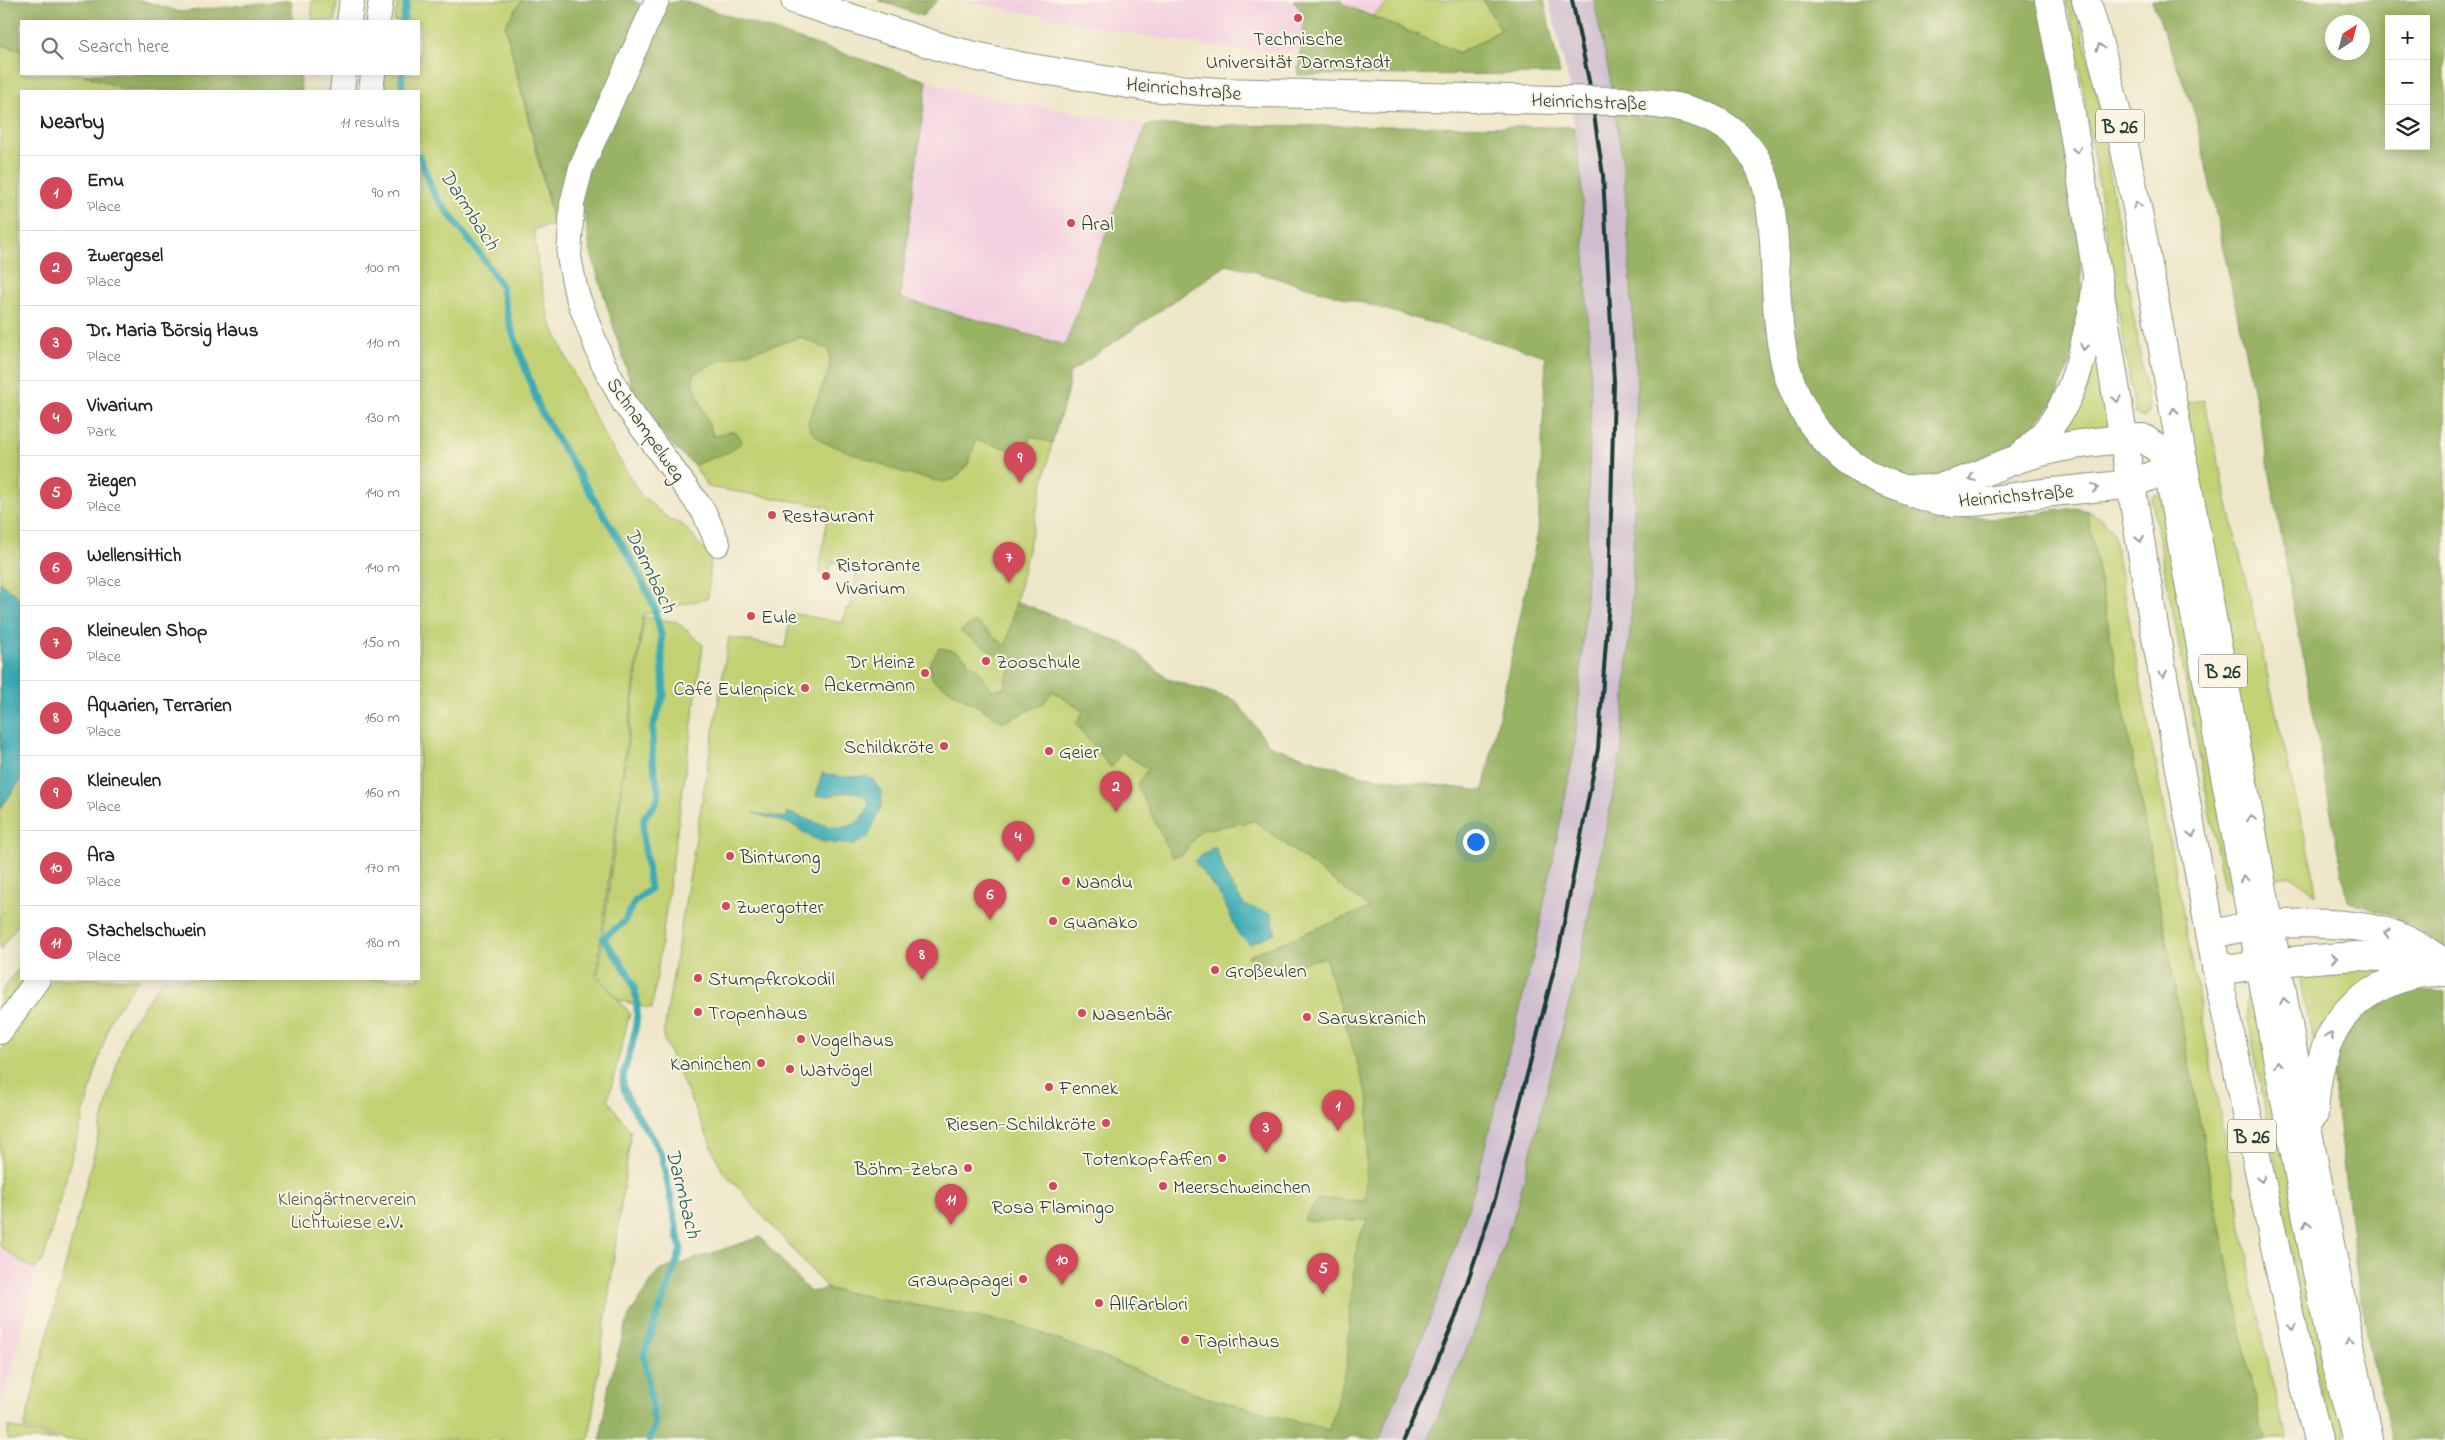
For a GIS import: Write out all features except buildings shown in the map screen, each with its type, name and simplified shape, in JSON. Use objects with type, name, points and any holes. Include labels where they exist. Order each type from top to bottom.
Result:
[{"type":"main road","name":"Heinrichstraße","points":[[795,0],[953,51],[1019,66],[1147,87],[1219,92],[1624,101],[1688,109],[1707,116],[1742,140],[1754,154],[1763,174],[1771,202],[1783,355],[1797,397],[1820,434],[1838,454],[1855,468],[1904,489],[1942,501],[1963,502],[2131,484],[2175,464]]},
{"type":"main road","name":"B 26","points":[[2049,0],[2068,93],[2154,626],[2216,966],[2300,1370],[2318,1440]]},
{"type":"main road","name":"B 26","points":[[2086,0],[2101,47],[2126,149],[2147,253],[2175,464],[2268,963],[2312,1153],[2369,1440]]},
{"type":"main road","points":[[2017,459],[2035,445],[2052,427],[2072,390],[2080,368],[2096,295],[2096,265]]},
{"type":"main road","points":[[1904,489],[1925,490],[1939,488],[1968,480],[2017,459],[2081,444],[2124,439],[2143,438],[2175,464]]},
{"type":"main road","points":[[2212,936],[2227,930],[2262,926],[2351,925],[2374,929],[2404,939],[2445,964]]},
{"type":"main road","points":[[2216,966],[2232,969],[2268,963],[2356,956],[2387,956],[2408,958],[2445,970]]},
{"type":"main road","points":[[2268,963],[2317,1272],[2335,1363],[2357,1440]]},
{"type":"main road","points":[[2312,1153],[2317,1076],[2326,1044],[2338,1024],[2355,1002],[2378,988],[2413,974],[2445,970]]},
{"type":"street","points":[[349,20],[352,0]]},
{"type":"street","points":[[378,20],[380,0]]},
{"type":"street","name":"Schnampelweg","points":[[657,0],[582,168],[572,204],[569,257],[576,292],[602,361],[624,403],[704,512],[718,544]]},
{"type":"street","points":[[342,90],[344,75]]},
{"type":"street","points":[[371,90],[373,75]]},
{"type":"street","points":[[0,1032],[37,980]]},
{"type":"shaded area","name":"Technische Universität Darmstadt","points":[[962,0],[1542,0],[1551,51],[1236,50],[1138,35]]},
{"type":"shaded area","points":[[1549,0],[1594,0],[1610,78],[1624,172],[1637,384],[1632,602],[1621,753],[1580,959],[1518,1203],[1477,1324],[1428,1440],[1379,1440],[1434,1308],[1474,1190],[1535,949],[1575,746],[1586,599],[1591,382],[1581,175],[1567,74]]},
{"type":"shaded area","points":[[927,81],[973,95],[1146,125],[1065,346],[900,299]]},
{"type":"shaded area","points":[[0,1247],[37,1273],[0,1412]]},
{"type":"green space","points":[[0,0],[141,0],[180,12],[291,0],[293,20],[20,20],[20,51],[0,44]]},
{"type":"green space","points":[[312,0],[337,0],[335,20],[312,20]]},
{"type":"green space","name":"Kleingärtnerverein Lichtwiese e.V.","points":[[398,0],[522,0],[505,25],[554,225],[534,229],[538,268],[549,319],[584,397],[603,433],[641,495],[671,521],[682,524],[711,557],[708,598],[643,615],[596,976],[630,1013],[608,1100],[631,1132],[589,1440],[66,1440],[24,1428],[116,1067],[128,1028],[162,980],[420,980],[420,90],[383,90],[386,75],[420,75],[420,20],[394,20]]},
{"type":"green space","points":[[522,0],[632,0],[650,9],[681,0],[927,81],[900,298],[1065,345],[1146,125],[1574,127],[1581,175],[1591,382],[1586,599],[1575,746],[1535,949],[1474,1190],[1434,1308],[1379,1440],[1350,1436],[1348,1440],[600,1440],[609,1384],[629,1316],[658,1271],[760,1237],[810,1292],[828,1289],[1017,1324],[1205,1397],[1329,1430],[1347,1363],[1352,1284],[1358,1239],[1368,1220],[1303,1221],[1318,1199],[1365,1201],[1369,1102],[1325,957],[1256,976],[1248,956],[1369,908],[1255,821],[1201,830],[1182,855],[1172,857],[1137,785],[1148,769],[1122,752],[1111,768],[1076,724],[1083,711],[1052,691],[1043,704],[1004,722],[933,680],[929,665],[939,648],[956,651],[967,659],[967,664],[976,667],[992,690],[1005,688],[1006,678],[1013,666],[960,631],[976,622],[1006,646],[1016,601],[1129,646],[1168,679],[1235,700],[1270,746],[1363,776],[1483,791],[1538,532],[1546,356],[1228,264],[1069,373],[1069,386],[1052,443],[1030,436],[1026,454],[976,440],[968,464],[955,479],[943,482],[907,474],[823,442],[810,430],[808,421],[830,368],[829,350],[801,337],[717,362],[694,373],[693,384],[713,435],[716,436],[730,431],[738,434],[742,442],[731,451],[694,465],[673,446],[651,419],[633,390],[590,250],[585,213],[554,225],[505,25]]},
{"type":"green space","points":[[878,0],[938,0],[922,16]]},
{"type":"green space","points":[[1293,0],[1340,0],[1345,5],[1460,53],[1501,30],[1483,0],[1544,0],[1560,74],[1298,75],[1304,14]]},
{"type":"green space","points":[[1392,0],[1483,0],[1501,30],[1460,53],[1372,16]]},
{"type":"green space","points":[[1594,0],[2049,0],[2069,102],[2083,306],[2069,365],[2052,405],[2010,451],[1987,461],[1950,469],[1936,488],[1911,503],[1946,516],[1995,519],[2075,508],[2087,511],[2209,1172],[2251,1382],[2265,1440],[1428,1440],[1477,1324],[1518,1203],[1580,959],[1621,753],[1632,602],[1637,384],[1624,172],[1610,78]]},
{"type":"green space","points":[[2066,0],[2075,0],[2097,98],[2149,409],[2147,415],[2143,418],[2135,412],[2074,33]]},
{"type":"green space","points":[[2152,0],[2445,0],[2445,949],[2401,919],[2347,901],[2265,446],[2195,114]]},
{"type":"green space","points":[[0,44],[20,51],[20,75],[85,75],[130,90],[20,90],[20,921],[0,950]]},
{"type":"green space","points":[[85,75],[300,75],[301,90],[127,90]]},
{"type":"green space","points":[[681,299],[1069,386],[1052,443],[1006,647],[1499,962],[1350,1436],[1205,1397],[1017,1324],[828,1289],[722,1170],[663,1037],[729,637],[785,648],[791,613],[843,623],[846,608],[850,609],[858,567],[832,562],[829,575],[819,573],[829,507],[708,487],[694,465]]},
{"type":"green space","points":[[2098,353],[2110,429],[2062,434],[2085,394]]},
{"type":"green space","points":[[2204,400],[2313,872],[2316,895],[2291,876],[2270,879],[2184,403]]},
{"type":"green space","points":[[2160,493],[2235,892],[2227,892],[2224,888],[2152,501],[2153,496]]},
{"type":"green space","points":[[2087,511],[2103,519],[2113,533],[2230,1168],[2271,1377],[2287,1440],[2265,1440],[2251,1382],[2209,1172]]},
{"type":"green space","points":[[644,617],[677,622],[703,645],[652,1009],[619,1000],[598,975]]},
{"type":"green space","points":[[20,966],[20,980],[22,980],[0,1012],[0,994]]},
{"type":"green space","points":[[2357,967],[2403,970],[2314,1048],[2299,971]]},
{"type":"green space","points":[[52,980],[138,980],[112,1016],[43,1261],[34,1270],[0,1246],[0,1053]]},
{"type":"green space","points":[[2398,991],[2445,992],[2445,1440],[2393,1440],[2371,1355],[2355,1262],[2333,1078],[2332,1059],[2336,1048],[2362,1011]]},
{"type":"green space","points":[[2253,994],[2347,1440],[2333,1440],[2314,1367],[2245,1002],[2248,995]]},
{"type":"green space","points":[[8,1426],[58,1440],[8,1440]]},
{"type":"water","points":[[0,583],[20,597],[20,781],[1,808]]},
{"type":"water","points":[[822,773],[842,777],[866,776],[873,780],[881,791],[882,804],[868,837],[854,845],[824,842],[810,837],[793,825],[753,813],[786,818],[787,812],[810,821],[835,827],[846,827],[856,823],[864,815],[869,802],[864,796],[852,792],[824,797],[816,796]]},
{"type":"water","points":[[1215,846],[1227,878],[1244,905],[1272,914],[1275,933],[1250,944],[1239,935],[1222,898],[1194,861]]},
{"type":"waterway","name":"Darmbach","points":[[403,20],[407,0]]},
{"type":"waterway","name":"Darmbach","points":[[402,75],[402,90]]},
{"type":"waterway","name":"Darmbach","points":[[420,159],[434,194],[486,262],[501,286],[509,322],[541,412],[635,566],[653,604],[661,634],[664,695],[653,726],[652,758],[659,794],[656,803],[644,817],[643,835],[650,889],[635,901],[624,922],[603,938],[623,965],[634,987],[637,999],[636,1027],[624,1073],[624,1090],[662,1156],[681,1250],[644,1354],[655,1425],[649,1440]]},
{"type":"railway","points":[[1404,1440],[1456,1316],[1496,1196],[1558,954],[1598,749],[1609,601],[1614,382],[1603,175],[1589,81],[1572,0]]},
{"type":"place","name":"Technische Universität Darmstadt","points":[[1298,18]]},
{"type":"place","name":"Aral","points":[[1071,223]]},
{"type":"place","name":"Kleineulen","points":[[1020,483]]},
{"type":"place","name":"Restaurant","points":[[772,515]]},
{"type":"place","name":"Ristorante Vivarium","points":[[826,576]]},
{"type":"place","name":"Kleineulen Shop","points":[[1009,583]]},
{"type":"place","name":"Eule","points":[[751,616]]},
{"type":"place","name":"Zooschule","points":[[986,661]]},
{"type":"place","name":"Dr Heinz Ackermann","points":[[925,673]]},
{"type":"place","name":"Café Eulenpick","points":[[805,688]]},
{"type":"place","name":"Schildkröte","points":[[944,746]]},
{"type":"place","name":"Geier","points":[[1049,751]]},
{"type":"place","name":"Zwergesel","points":[[1116,812]]},
{"type":"place","name":"Binturong","points":[[730,856]]},
{"type":"place","name":"Vivarium","points":[[1018,862]]},
{"type":"place","name":"Nandu","points":[[1066,881]]},
{"type":"place","name":"Zwergotter","points":[[726,906]]},
{"type":"place","name":"Wellensittich","points":[[990,920]]},
{"type":"place","name":"Guanako","points":[[1053,921]]},
{"type":"place","name":"Großeulen","points":[[1215,970]]},
{"type":"place","name":"Stumpfkrokodil","points":[[698,978]]},
{"type":"place","name":"Aquarien, Terrarien","points":[[922,980]]},
{"type":"place","name":"Tropenhaus","points":[[698,1012]]},
{"type":"place","name":"Nasenbär","points":[[1082,1013]]},
{"type":"place","name":"Saruskranich","points":[[1307,1017]]},
{"type":"place","name":"Vogelhaus","points":[[801,1039]]},
{"type":"place","name":"Kaninchen","points":[[761,1063]]},
{"type":"place","name":"Watvögel","points":[[790,1069]]},
{"type":"place","name":"Fennek","points":[[1049,1087]]},
{"type":"place","name":"Riesen-Schildkröte","points":[[1106,1123]]},
{"type":"place","name":"Emu","points":[[1338,1131]]},
{"type":"place","name":"Dr. Maria Börsig Haus","points":[[1266,1153]]},
{"type":"place","name":"Totenkopfaffen","points":[[1222,1158]]},
{"type":"place","name":"Böhm-Zebra","points":[[968,1168]]},
{"type":"place","name":"Rosa Flamingo","points":[[1053,1186]]},
{"type":"place","name":"Meerschweinchen","points":[[1163,1186]]},
{"type":"place","name":"Stachelschwein","points":[[951,1225]]},
{"type":"place","name":"Graupapagei","points":[[1023,1279]]},
{"type":"place","name":"Ara","points":[[1062,1285]]},
{"type":"place","name":"Ziegen","points":[[1323,1294]]},
{"type":"place","name":"Allfarblori","points":[[1099,1303]]},
{"type":"place","name":"Tapirhaus","points":[[1185,1340]]}]
